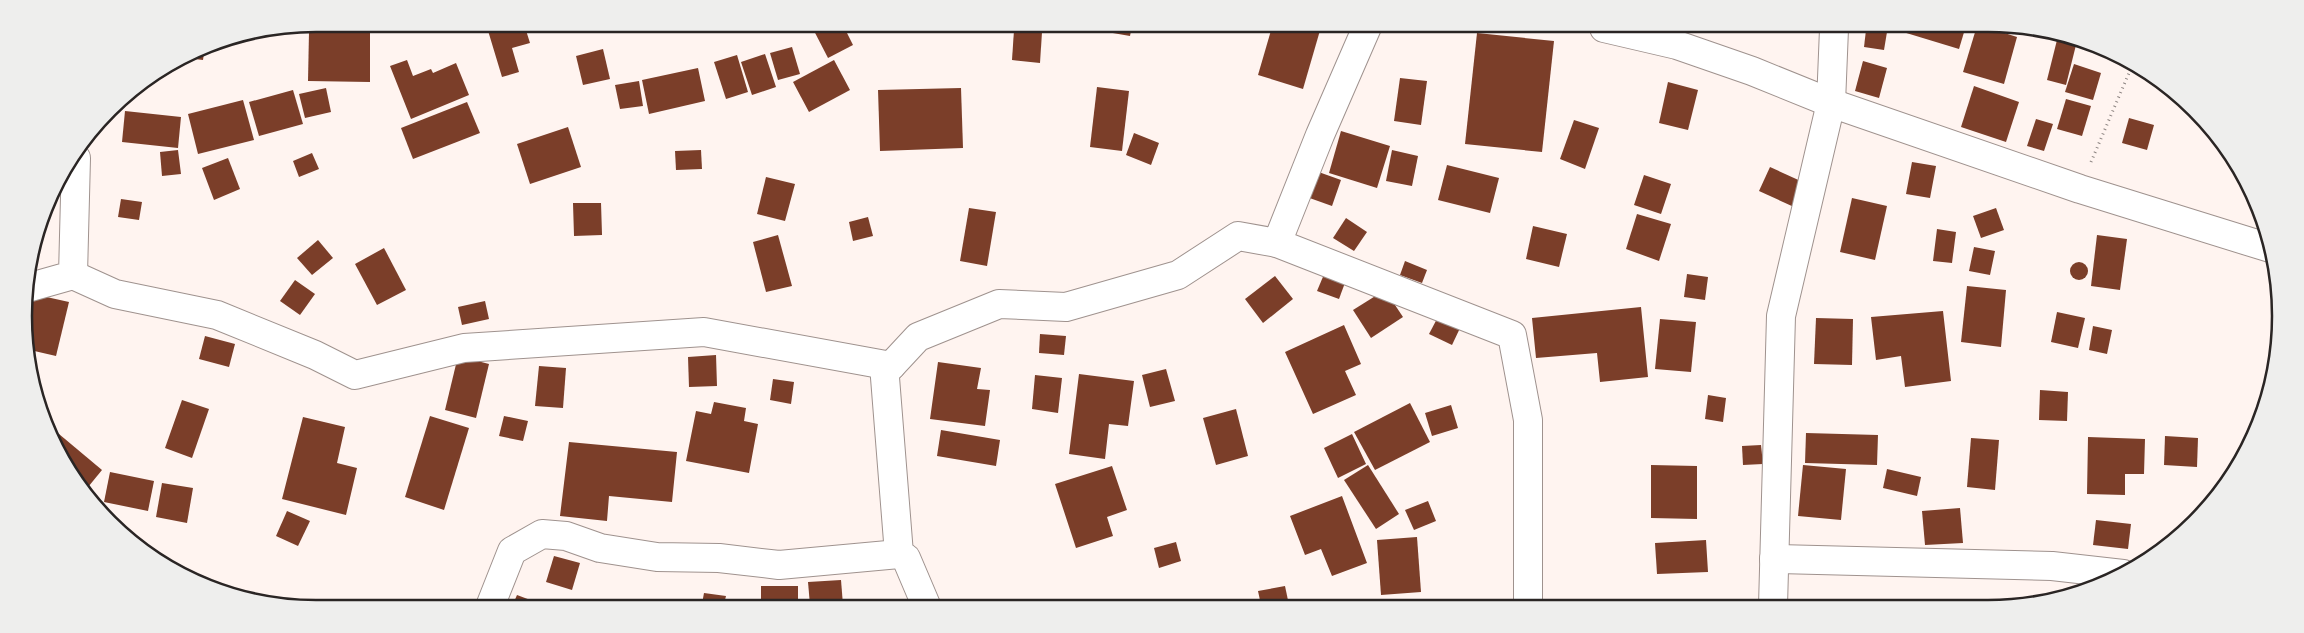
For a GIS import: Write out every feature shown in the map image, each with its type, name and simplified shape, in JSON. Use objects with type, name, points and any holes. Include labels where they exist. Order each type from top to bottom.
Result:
[{"type":"street","points":[[1278,243],[1320,135],[1365,32]]},
{"type":"street","points":[[1622,32],[1677,44],[1752,71],[1831,103],[2080,189],[2263,246]]},
{"type":"street","points":[[1773,600],[1781,316],[1831,103],[1834,32]]},
{"type":"street","points":[[72,274],[76,166]]},
{"type":"street","points":[[891,366],[918,336],[999,304],[1066,307],[1178,275],[1238,236],[1278,243],[1512,335],[1528,420],[1528,600]]},
{"type":"street","points":[[34,286],[72,274],[114,294],[217,315],[316,355],[355,375],[464,348],[704,332],[891,366]]},
{"type":"street","points":[[891,366],[884,365],[899,554]]},
{"type":"street","points":[[494,600],[512,551],[542,534],[566,536],[600,548],[657,557],[720,558],[779,565],[899,554],[906,558],[924,600]]},
{"type":"street","points":[[1774,559],[2052,566],[2110,573]]},
{"type":"path","points":[[2080,189],[2130,71]]},
{"type":"building","points":[[309,32],[370,33],[370,82],[308,81]]},
{"type":"building","points":[[488,32],[527,32],[530,43],[512,48],[519,72],[502,77]]},
{"type":"building","points":[[815,32],[846,32],[853,45],[828,58]]},
{"type":"building","points":[[1014,32],[1042,32],[1040,63],[1012,60]]},
{"type":"building","points":[[1107,32],[1131,32],[1130,36]]},
{"type":"building","points":[[1271,32],[1320,32],[1303,89],[1258,75]]},
{"type":"building","points":[[1866,32],[1887,32],[1884,50],[1864,47]]},
{"type":"building","points":[[1903,32],[1964,32],[1959,49]]},
{"type":"building","points":[[1975,32],[2004,33],[2017,37],[2004,84],[1963,72]]},
{"type":"building","points":[[1477,33],[1554,41],[1542,152],[1465,144]]},
{"type":"building","points":[[2057,41],[2076,47],[2066,85],[2047,80]]},
{"type":"building","points":[[792,47],[800,74],[778,80],[770,53]]},
{"type":"building","points":[[603,49],[610,79],[583,85],[576,56]]},
{"type":"building","points":[[765,54],[776,87],[752,95],[741,62]]},
{"type":"building","points":[[737,55],[748,92],[726,99],[714,62]]},
{"type":"building","points":[[407,60],[413,76],[431,69],[433,73],[456,63],[469,95],[411,119],[390,66]]},
{"type":"building","points":[[834,60],[850,90],[809,112],[793,82]]},
{"type":"building","points":[[1863,61],[1887,68],[1879,98],[1855,91]]},
{"type":"building","points":[[2074,64],[2101,73],[2093,100],[2065,92]]},
{"type":"building","points":[[698,68],[705,101],[649,114],[642,80]]},
{"type":"building","points":[[1400,78],[1427,81],[1421,125],[1394,121]]},
{"type":"building","points":[[639,81],[643,106],[620,109],[615,85]]},
{"type":"building","points":[[1668,82],[1698,90],[1688,130],[1659,123]]},
{"type":"building","points":[[1974,86],[2019,102],[2006,142],[1961,127]]},
{"type":"building","points":[[1097,87],[1129,91],[1122,151],[1090,147]]},
{"type":"building","points":[[326,88],[331,112],[305,118],[299,94]]},
{"type":"building","points":[[961,88],[963,148],[880,151],[878,90]]},
{"type":"building","points":[[293,90],[303,124],[259,136],[249,102]]},
{"type":"building","points":[[2066,99],[2091,106],[2082,136],[2057,129]]},
{"type":"building","points":[[243,100],[254,140],[198,154],[188,114]]},
{"type":"building","points":[[467,102],[480,133],[413,159],[401,128]]},
{"type":"building","points":[[125,111],[181,117],[178,148],[122,142]]},
{"type":"building","points":[[2129,118],[2154,125],[2147,150],[2122,143]]},
{"type":"building","points":[[2036,119],[2053,124],[2044,151],[2027,146]]},
{"type":"building","points":[[1574,120],[1599,128],[1585,169],[1560,159]]},
{"type":"building","points":[[568,127],[581,167],[530,184],[517,144]]},
{"type":"building","points":[[1341,131],[1390,146],[1377,188],[1329,173]]},
{"type":"building","points":[[1134,133],[1159,143],[1151,165],[1126,155]]},
{"type":"building","points":[[178,150],[181,174],[162,176],[160,152]]},
{"type":"building","points":[[701,150],[702,169],[676,170],[675,151]]},
{"type":"building","points":[[1392,150],[1418,156],[1412,186],[1386,181]]},
{"type":"building","points":[[312,153],[319,169],[299,177],[293,161]]},
{"type":"building","points":[[228,158],[240,189],[214,200],[202,168]]},
{"type":"building","points":[[1912,162],[1936,166],[1930,198],[1906,194]]},
{"type":"building","points":[[1447,165],[1499,178],[1490,213],[1438,200]]},
{"type":"building","points":[[1770,167],[1805,183],[1794,207],[1759,191]]},
{"type":"building","points":[[1313,170],[1341,180],[1332,206],[1304,196]]},
{"type":"building","points":[[1644,175],[1671,184],[1661,214],[1634,205]]},
{"type":"building","points":[[766,177],[795,184],[785,221],[757,214]]},
{"type":"building","points":[[1852,198],[1887,206],[1875,260],[1840,252]]},
{"type":"building","points":[[121,199],[142,202],[139,220],[118,217]]},
{"type":"building","points":[[573,203],[601,203],[602,235],[574,236]]},
{"type":"building","points":[[969,208],[996,212],[987,266],[960,261]]},
{"type":"building","points":[[1996,208],[2004,230],[1981,238],[1973,216]]},
{"type":"building","points":[[1637,214],[1671,224],[1659,261],[1626,249]]},
{"type":"building","points":[[868,217],[873,236],[853,241],[849,222]]},
{"type":"building","points":[[1346,218],[1367,232],[1354,251],[1333,238]]},
{"type":"building","points":[[1533,226],[1567,234],[1559,267],[1526,259]]},
{"type":"building","points":[[1937,229],[1956,232],[1952,263],[1933,261]]},
{"type":"building","points":[[778,235],[792,286],[766,292],[753,242]]},
{"type":"building","points":[[2097,235],[2127,239],[2120,290],[2091,286]]},
{"type":"building","points":[[318,240],[333,258],[312,275],[297,258]]},
{"type":"building","points":[[1974,247],[1995,251],[1990,275],[1969,271]]},
{"type":"building","points":[[384,248],[406,290],[377,305],[355,264]]},
{"type":"building","points":[[1405,261],[1427,270],[1422,283],[1400,275]]},
{"type":"building","points":[[2075,262],[2083,262],[2088,267],[2086,278],[2075,280],[2070,275],[2070,267]]},
{"type":"building","points":[[1325,272],[1346,280],[1339,299],[1317,291]]},
{"type":"building","points":[[1687,274],[1708,277],[1705,300],[1684,297]]},
{"type":"building","points":[[1275,276],[1293,299],[1263,323],[1245,299]]},
{"type":"building","points":[[295,280],[315,294],[300,315],[280,301]]},
{"type":"building","points":[[1967,286],[2006,290],[2001,347],[1961,342]]},
{"type":"building","points":[[1385,290],[1403,317],[1371,338],[1353,310]]},
{"type":"building","points":[[33,294],[69,302],[56,356],[35,351],[32,316]]},
{"type":"building","points":[[485,301],[489,319],[462,325],[458,307]]},
{"type":"building","points":[[1641,307],[1648,377],[1600,382],[1597,353],[1536,358],[1532,318]]},
{"type":"building","points":[[1943,311],[1951,381],[1905,387],[1901,356],[1876,360],[1871,317]]},
{"type":"building","points":[[2057,312],[2085,318],[2078,348],[2051,342]]},
{"type":"building","points":[[1439,315],[1461,326],[1452,345],[1429,334]]},
{"type":"building","points":[[1816,318],[1853,319],[1852,365],[1814,364]]},
{"type":"building","points":[[1660,319],[1696,322],[1691,372],[1655,369]]},
{"type":"building","points":[[1344,325],[1361,364],[1345,371],[1356,395],[1313,414],[1285,352]]},
{"type":"building","points":[[2093,326],[2112,330],[2107,354],[2089,350]]},
{"type":"building","points":[[1040,334],[1066,336],[1064,355],[1039,353]]},
{"type":"building","points":[[205,336],[235,344],[229,367],[199,359]]},
{"type":"building","points":[[716,355],[717,386],[689,387],[688,357]]},
{"type":"building","points":[[458,356],[489,364],[476,418],[445,410]]},
{"type":"building","points":[[938,362],[981,368],[977,389],[990,390],[985,426],[930,419]]},
{"type":"building","points":[[539,366],[566,368],[563,408],[535,406]]},
{"type":"building","points":[[1166,369],[1175,401],[1150,407],[1142,375]]},
{"type":"building","points":[[1079,374],[1134,381],[1128,426],[1109,424],[1105,459],[1069,454]]},
{"type":"building","points":[[1035,375],[1062,378],[1058,413],[1032,409]]},
{"type":"building","points":[[773,379],[794,382],[791,404],[770,400]]},
{"type":"building","points":[[2040,390],[2068,392],[2067,421],[2039,420]]},
{"type":"building","points":[[1708,395],[1726,398],[1723,422],[1705,419]]},
{"type":"building","points":[[182,400],[209,409],[192,458],[165,448]]},
{"type":"building","points":[[714,402],[746,408],[744,421],[758,424],[749,473],[686,461],[696,411],[711,414]]},
{"type":"building","points":[[1410,403],[1430,442],[1375,470],[1354,432]]},
{"type":"building","points":[[1451,405],[1458,428],[1432,436],[1425,413]]},
{"type":"building","points":[[1236,409],[1248,456],[1216,465],[1203,418]]},
{"type":"building","points":[[430,416],[469,428],[444,510],[405,497]]},
{"type":"building","points":[[504,416],[528,421],[523,441],[499,436]]},
{"type":"building","points":[[303,417],[345,427],[337,463],[357,468],[346,515],[282,499]]},
{"type":"building","points":[[941,430],[1000,440],[996,466],[937,456]]},
{"type":"building","points":[[1806,433],[1878,435],[1877,465],[1805,463]]},
{"type":"building","points":[[1352,434],[1366,464],[1338,478],[1324,448]]},
{"type":"building","points":[[59,435],[102,470],[89,486],[80,474]]},
{"type":"building","points":[[2165,436],[2198,438],[2197,467],[2164,465]]},
{"type":"building","points":[[2088,437],[2145,439],[2144,474],[2125,474],[2125,495],[2087,494]]},
{"type":"building","points":[[1971,438],[1999,440],[1995,490],[1967,487]]},
{"type":"building","points":[[569,442],[677,452],[672,502],[609,496],[607,521],[560,516]]},
{"type":"building","points":[[1761,445],[1763,464],[1743,465],[1742,446]]},
{"type":"building","points":[[1368,465],[1399,514],[1376,529],[1344,480]]},
{"type":"building","points":[[1651,465],[1697,466],[1697,519],[1651,518]]},
{"type":"building","points":[[1803,465],[1846,469],[1841,520],[1798,516]]},
{"type":"building","points":[[1112,466],[1127,510],[1107,517],[1113,536],[1076,548],[1055,484]]},
{"type":"building","points":[[1887,469],[1921,477],[1917,496],[1883,488]]},
{"type":"building","points":[[110,472],[154,481],[148,511],[104,502]]},
{"type":"building","points":[[162,483],[193,488],[187,523],[156,517]]},
{"type":"building","points":[[1342,496],[1367,563],[1332,576],[1321,549],[1305,555],[1290,516]]},
{"type":"building","points":[[1428,501],[1436,521],[1414,530],[1405,510]]},
{"type":"building","points":[[1960,508],[1963,543],[1925,545],[1922,511]]},
{"type":"building","points":[[287,511],[310,521],[298,546],[276,536]]},
{"type":"building","points":[[2096,520],[2131,524],[2128,549],[2093,545]]},
{"type":"building","points":[[1417,537],[1421,592],[1381,595],[1377,540]]},
{"type":"building","points":[[1706,540],[1708,572],[1657,574],[1655,543]]},
{"type":"building","points":[[1176,542],[1181,561],[1159,568],[1154,548]]},
{"type":"building","points":[[554,556],[580,563],[572,590],[546,582]]},
{"type":"building","points":[[841,580],[843,600],[810,600],[808,582]]},
{"type":"building","points":[[761,586],[798,586],[798,600],[761,600]]},
{"type":"building","points":[[1285,586],[1288,600],[1260,600],[1258,591]]},
{"type":"building","points":[[704,593],[726,596],[725,600],[703,600]]},
{"type":"building","points":[[517,595],[530,600],[515,600]]}]
